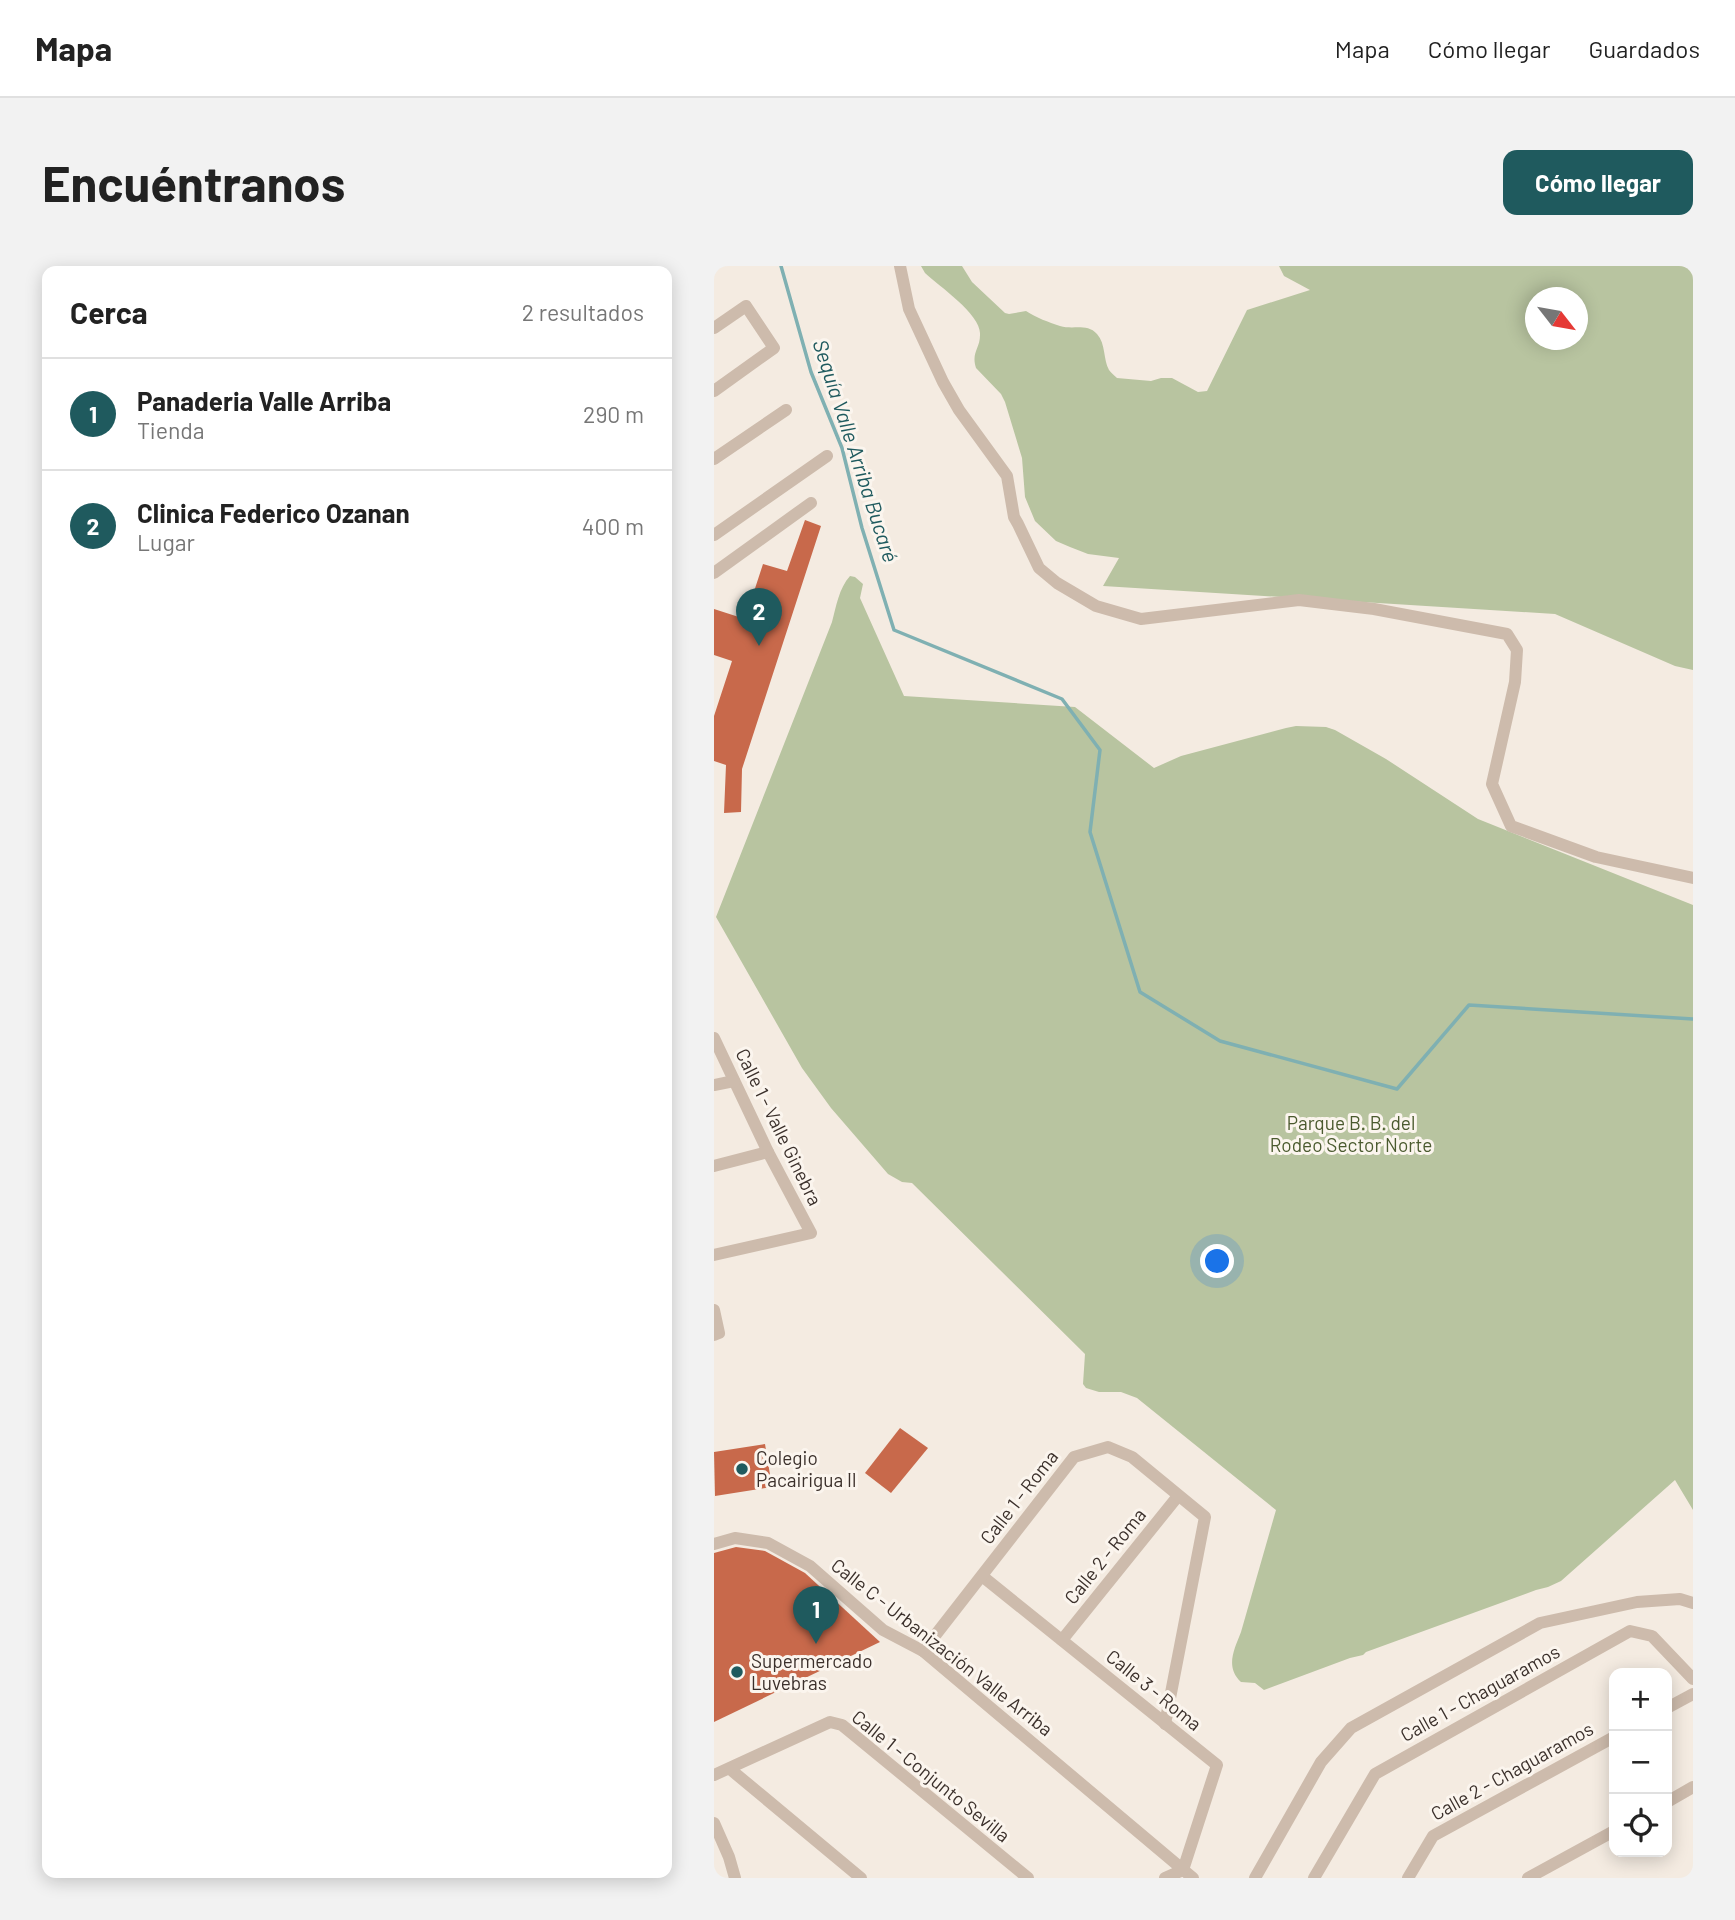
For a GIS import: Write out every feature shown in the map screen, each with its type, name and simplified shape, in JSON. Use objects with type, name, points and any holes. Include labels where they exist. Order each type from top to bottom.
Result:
[{"type":"street","points":[[900,266],[909,309],[943,382],[959,410],[1007,476],[1014,517],[1039,568],[1057,583],[1096,606],[1141,619],[1299,600],[1374,609],[1507,634],[1517,650],[1515,682],[1492,785],[1511,827],[1596,857],[1693,878]]},
{"type":"street","points":[[714,328],[746,306],[774,348],[714,391]]},
{"type":"street","points":[[714,459],[786,410]]},
{"type":"street","points":[[714,535],[827,456]]},
{"type":"street","points":[[714,573],[811,503]]},
{"type":"street","name":"Calle 1 - Valle Ginebra","points":[[714,1038],[768,1152],[811,1233],[714,1255]]},
{"type":"street","points":[[714,1085],[734,1081]]},
{"type":"street","points":[[714,1166],[768,1152]]},
{"type":"street","points":[[714,1310],[719,1333],[714,1335]]},
{"type":"street","name":"Calle 1 - Roma","points":[[923,1651],[1074,1457],[1108,1447],[1132,1457],[1205,1517],[1165,1724]]},
{"type":"street","name":"Calle 2 - Roma","points":[[1062,1640],[1178,1496]]},
{"type":"street","name":"Calle C - Urbanización Valle Arriba","points":[[714,1544],[735,1538],[768,1543],[810,1566],[883,1630],[923,1651],[1188,1874]]},
{"type":"street","name":"Calle 3 - Roma","points":[[982,1576],[1216,1765],[1188,1874]]},
{"type":"street","points":[[1255,1878],[1321,1762],[1351,1728],[1540,1623],[1637,1602],[1680,1599],[1693,1603]]},
{"type":"street","name":"Calle 1 - Chaguaramos","points":[[1320,1875],[1375,1774],[1630,1631],[1652,1636],[1693,1679]]},
{"type":"street","points":[[1672,1705],[1693,1693]]},
{"type":"street","name":"Calle 1 - Conjunto Sevilla","points":[[714,1775],[830,1722],[842,1725],[1028,1878]]},
{"type":"street","name":"Calle 2 - Chaguaramos","points":[[1408,1878],[1433,1836],[1609,1740]]},
{"type":"street","points":[[730,1769],[861,1878]]},
{"type":"street","points":[[1672,1799],[1693,1787]]},
{"type":"street","points":[[714,1824],[735,1878]]},
{"type":"street","points":[[1528,1878],[1609,1834]]},
{"type":"street","points":[[1165,1878],[1188,1874]]},
{"type":"green space","points":[[921,266],[962,266],[972,282],[1005,313],[1026,311],[1060,326],[1093,331],[1102,342],[1109,370],[1117,378],[1151,381],[1172,378],[1198,392],[1207,391],[1247,310],[1310,290],[1284,276],[1279,266],[1693,266],[1693,670],[1675,666],[1555,614],[1103,586],[1119,558],[1088,554],[1056,541],[1035,521],[1025,497],[1022,458],[1005,402],[1001,394],[976,368],[979,327],[950,293],[925,273]]},
{"type":"green space","name":"Parque B. B. del Rodeo Sector Norte","points":[[850,576],[863,584],[860,598],[904,696],[1075,707],[1154,768],[1181,756],[1286,728],[1326,727],[1386,759],[1478,819],[1693,905],[1693,1510],[1675,1480],[1561,1581],[1264,1690],[1255,1683],[1241,1682],[1233,1670],[1232,1658],[1276,1510],[1137,1398],[1121,1392],[1099,1392],[1086,1388],[1083,1384],[1085,1354],[912,1183],[902,1182],[888,1174],[831,1108],[802,1068],[716,917],[832,622],[841,592]]},
{"type":"building","points":[[805,520],[821,526],[742,769],[741,812],[724,813],[726,765],[714,761],[714,716],[732,661],[714,655],[714,609],[745,619],[763,564],[787,571]]},
{"type":"building","name":"Colegio Pacairigua II","points":[[900,1428],[928,1448],[891,1493],[865,1473]]},
{"type":"building","name":"Colegio Pacairigua II","points":[[765,1444],[772,1487],[715,1496],[714,1452]]},
{"type":"building","points":[[736,1547],[765,1551],[805,1573],[880,1642],[714,1722],[714,1553]]},
{"type":"waterway","name":"Sequía Valle Arriba Bucaré","points":[[781,266],[811,372],[842,448],[862,528],[894,630],[1062,699],[1100,750],[1090,832],[1140,992],[1220,1041],[1397,1089],[1469,1005],[1693,1019]]},
{"type":"place","name":"Clinica Federico Ozanan","points":[[759,646]]},
{"type":"place","name":"Colegio Pacairigua II","points":[[742,1469]]},
{"type":"place","name":"Panaderia Valle Arriba","points":[[816,1644]]},
{"type":"place","name":"Supermercado Luvebras","points":[[737,1672]]}]
